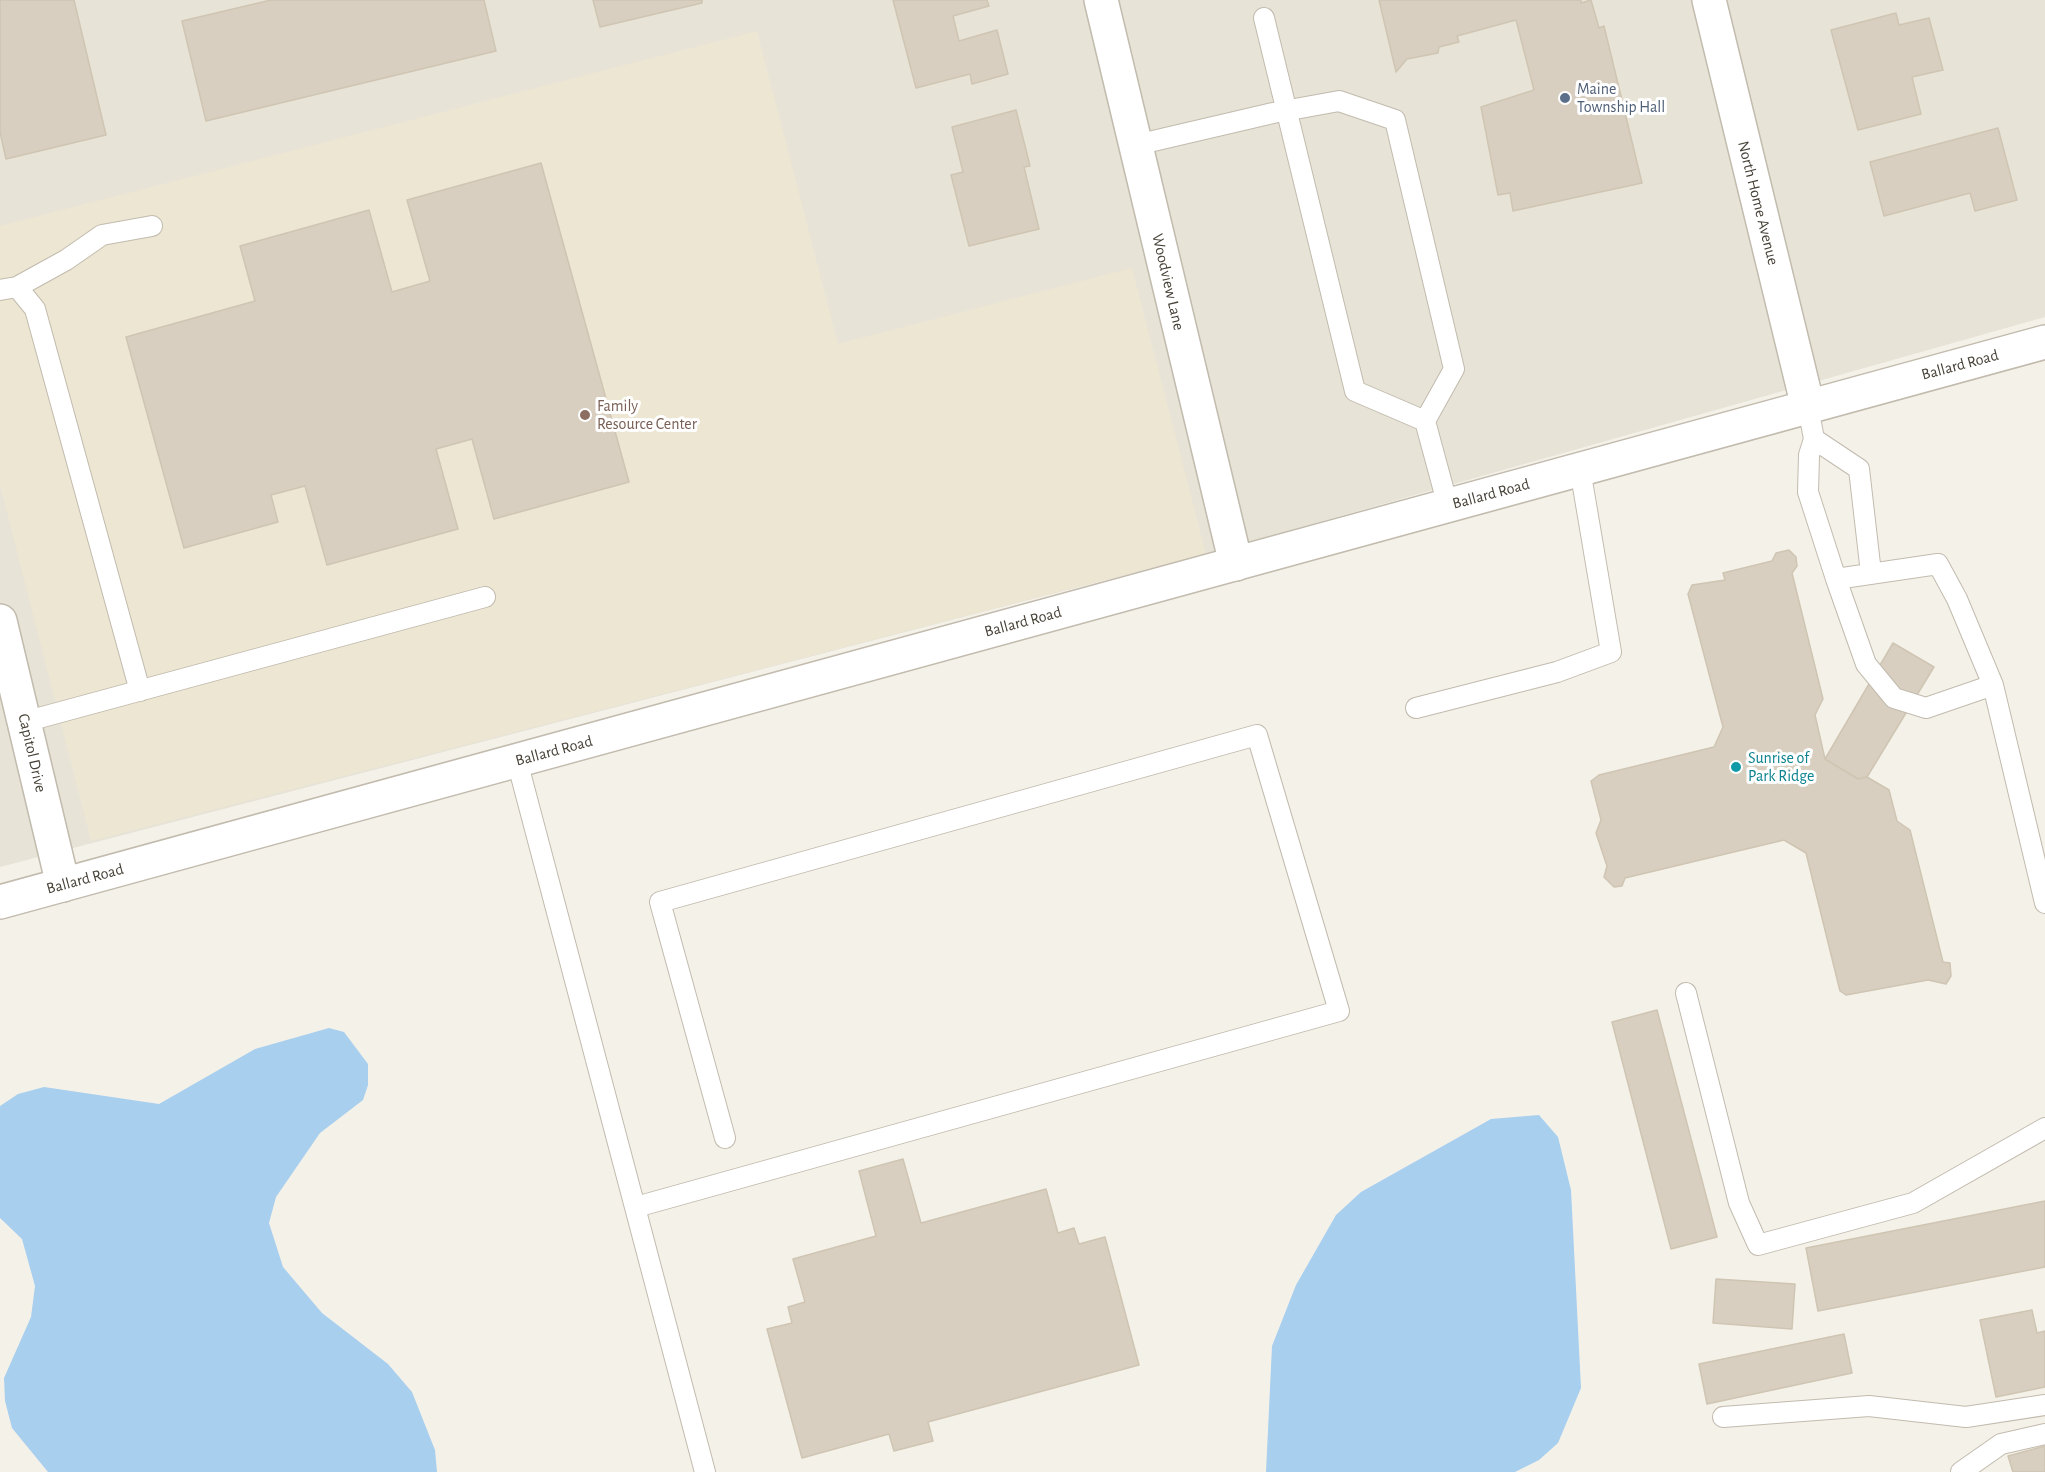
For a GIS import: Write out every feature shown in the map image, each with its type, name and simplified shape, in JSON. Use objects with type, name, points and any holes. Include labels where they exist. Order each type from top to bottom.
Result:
[{"type":"street","name":"Woodview Lane","points":[[1101,0],[1236,564]]},
{"type":"street","name":"North Home Avenue","points":[[1709,0],[1808,407]]},
{"type":"street","name":"Ballard Road","points":[[0,902],[2045,342]]},
{"type":"street","name":"Capitol Drive","points":[[0,621],[63,885]]},
{"type":"lane","points":[[1264,18],[1355,391],[1425,421]]},
{"type":"lane","points":[[1136,144],[1339,101],[1395,120],[1454,369],[1425,421],[1448,506]]},
{"type":"lane","points":[[141,691],[35,309],[9,289],[66,260],[102,235],[152,226]]},
{"type":"lane","points":[[1808,407],[1814,439],[1809,455],[1808,492],[1866,664],[1894,698],[1926,708],[1993,685]]},
{"type":"lane","points":[[1814,439],[1859,469],[1871,573]]},
{"type":"lane","points":[[1416,708],[1557,672],[1611,652],[1580,470]]},
{"type":"lane","points":[[1836,579],[1938,564],[1958,599],[1993,685],[2045,903]]},
{"type":"lane","points":[[24,722],[485,597]]},
{"type":"lane","points":[[636,1207],[1340,1011],[1257,735],[660,903],[725,1138]]},
{"type":"lane","points":[[517,761],[705,1472]]},
{"type":"lane","points":[[1686,993],[1739,1203],[1758,1245],[1913,1203],[2045,1128]]},
{"type":"lane","points":[[1723,1417],[1869,1406],[1966,1417],[2045,1405]]},
{"type":"lane","points":[[1961,1472],[2001,1444],[2045,1434]]},
{"type":"shaded area","points":[[0,0],[2045,0],[2045,317],[1206,554],[0,867]]},
{"type":"shaded area","name":"Family Resource Center","points":[[757,31],[838,344],[1132,268],[1206,554],[91,841],[0,485],[0,226]]},
{"type":"water","points":[[329,1028],[344,1032],[368,1064],[368,1085],[363,1100],[320,1133],[276,1197],[269,1223],[283,1267],[322,1313],[388,1364],[412,1392],[435,1450],[437,1472],[48,1472],[12,1428],[5,1401],[4,1378],[31,1317],[35,1286],[22,1239],[0,1218],[0,1106],[18,1094],[44,1087],[159,1104],[255,1049]]},
{"type":"water","points":[[1539,1115],[1558,1137],[1571,1190],[1581,1388],[1558,1443],[1539,1460],[1515,1472],[1266,1472],[1272,1346],[1296,1285],[1336,1215],[1361,1192],[1491,1119]]},
{"type":"building","points":[[0,0],[74,0],[106,135],[6,159],[0,132]]},
{"type":"building","points":[[271,0],[484,0],[496,51],[206,121],[182,21]]},
{"type":"building","points":[[593,0],[702,0],[702,3],[600,27]]},
{"type":"building","points":[[893,0],[987,0],[989,6],[953,16],[959,41],[997,30],[1008,74],[972,84],[970,74],[916,88]]},
{"type":"building","name":"Maine Township Hall","points":[[1379,0],[1581,0],[1581,3],[1591,0],[1599,28],[1604,26],[1642,183],[1513,211],[1510,193],[1498,195],[1481,107],[1534,90],[1516,20],[1457,36],[1459,42],[1439,47],[1438,53],[1407,59],[1396,72]]},
{"type":"building","points":[[1896,13],[1899,25],[1929,18],[1943,70],[1912,77],[1921,114],[1858,130],[1831,30]]},
{"type":"building","points":[[1016,110],[1030,166],[1024,167],[1039,229],[969,246],[951,175],[963,172],[952,127]]},
{"type":"building","points":[[1998,128],[2017,200],[1975,211],[1970,193],[1884,216],[1870,162]]},
{"type":"building","points":[[541,163],[629,482],[494,519],[472,439],[436,449],[458,529],[327,565],[305,486],[271,495],[278,522],[184,548],[126,337],[255,301],[240,246],[369,210],[392,292],[430,281],[407,200]]},
{"type":"building","name":"Sunrise of Park Ridge","points":[[1789,550],[1796,557],[1797,566],[1792,573],[1823,699],[1815,715],[1825,759],[1858,779],[1867,777],[1889,790],[1897,821],[1910,830],[1943,962],[1950,963],[1951,976],[1946,984],[1928,980],[1846,995],[1840,991],[1806,853],[1784,840],[1625,878],[1622,886],[1614,887],[1604,877],[1607,866],[1596,833],[1601,820],[1591,781],[1599,775],[1714,747],[1723,727],[1688,594],[1692,585],[1725,580],[1723,573],[1772,561],[1776,553]]},
{"type":"building","points":[[1893,643],[1934,667],[1867,777],[1858,779],[1825,759]]},
{"type":"building","points":[[1657,1010],[1717,1237],[1671,1249],[1612,1022]]},
{"type":"building","points":[[903,1159],[921,1223],[1046,1189],[1058,1233],[1074,1228],[1079,1244],[1105,1237],[1139,1365],[928,1422],[933,1441],[894,1451],[889,1434],[802,1458],[767,1329],[792,1323],[788,1307],[805,1302],[793,1259],[876,1236],[859,1171]]},
{"type":"building","points":[[2045,1201],[2045,1267],[1818,1311],[1806,1248]]},
{"type":"building","points":[[1716,1279],[1795,1284],[1792,1329],[1713,1323]]},
{"type":"building","points":[[2032,1310],[2037,1333],[2045,1331],[2045,1387],[1996,1397],[1980,1320]]},
{"type":"building","points":[[1844,1334],[1852,1373],[1707,1404],[1699,1364]]},
{"type":"building","points":[[2045,1446],[2045,1472],[2013,1472],[2008,1456]]},
{"type":"place","name":"Maine Township Hall","points":[[1565,98]]},
{"type":"place","name":"Family Resource Center","points":[[585,415]]},
{"type":"place","name":"Sunrise of Park Ridge","points":[[1736,767]]}]
